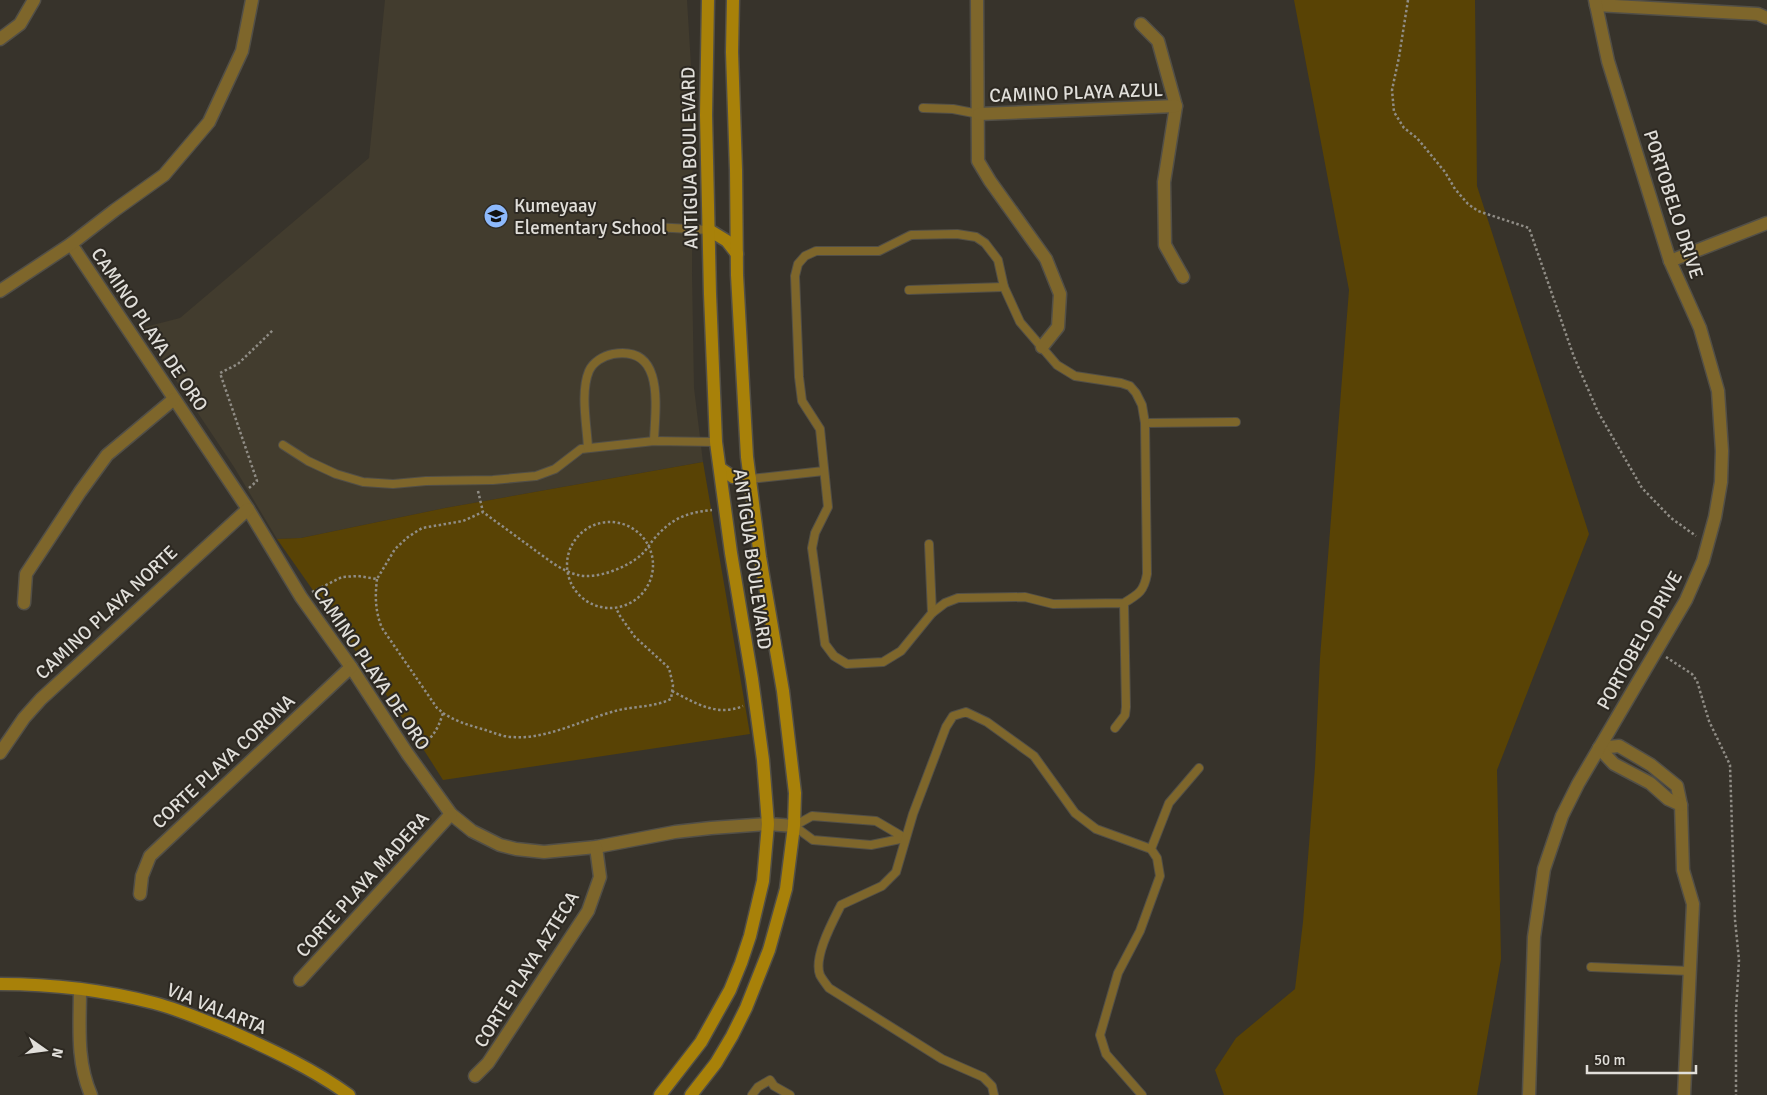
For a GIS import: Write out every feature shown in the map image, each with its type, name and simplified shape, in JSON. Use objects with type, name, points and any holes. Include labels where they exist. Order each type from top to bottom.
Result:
[{"type":"main road","name":"ANTIGUA BOULEVARD","points":[[660,1095],[701,1042],[730,990],[741,963],[750,936],[763,881],[768,824],[765,778],[752,679],[731,553],[716,442],[706,114],[708,0]]},
{"type":"main road","name":"ANTIGUA BOULEVARD","points":[[691,1095],[716,1063],[732,1036],[758,979],[769,950],[784,896],[794,826],[795,793],[791,746],[760,557],[746,437],[737,254],[732,0]]},
{"type":"main road","points":[[709,230],[727,241],[737,254]]},
{"type":"main road","points":[[721,469],[733,477],[750,479]]},
{"type":"main road","name":"VIA VALARTA","points":[[0,984],[27,984],[80,989],[153,1002],[192,1014],[276,1052],[349,1095]]},
{"type":"street","points":[[0,39],[20,24],[34,0]]},
{"type":"street","points":[[0,291],[71,244],[164,175],[208,122],[242,51],[252,0]]},
{"type":"street","points":[[977,0],[978,160],[995,189],[1046,259],[1060,294],[1058,327],[1042,347]]},
{"type":"street","points":[[1596,3],[1758,14],[1767,18]]},
{"type":"street","name":"PORTOBELO DRIVE","points":[[1529,1095],[1534,937],[1544,869],[1562,816],[1578,784],[1686,600],[1703,561],[1715,517],[1721,482],[1722,451],[1718,391],[1700,328],[1670,261],[1608,61],[1596,3]]},
{"type":"street","points":[[1141,24],[1158,41],[1176,106],[1164,182],[1165,245],[1183,277]]},
{"type":"street","name":"CAMINO PLAYA AZUL","points":[[979,114],[1176,106]]},
{"type":"street","points":[[1670,261],[1767,223]]},
{"type":"street","name":"CAMINO PLAYA DE ORO","points":[[71,244],[248,509],[301,597],[351,667],[407,753],[451,814],[472,831],[500,845],[544,852],[596,847],[674,832],[768,824],[794,826]]},
{"type":"street","points":[[24,603],[26,574],[106,455],[174,399]]},
{"type":"street","name":"CAMINO PLAYA NORTE","points":[[0,753],[24,718],[41,699],[229,524],[248,509]]},
{"type":"street","name":"CORTE PLAYA CORONA","points":[[140,894],[142,876],[150,856],[351,667]]},
{"type":"street","points":[[1599,748],[1619,746],[1651,764],[1677,786],[1681,804],[1683,870],[1693,904],[1684,1095]]},
{"type":"street","points":[[1599,748],[1614,764],[1650,783],[1668,799],[1681,804]]},
{"type":"street","name":"CORTE PLAYA MADERA","points":[[300,980],[451,814]]},
{"type":"street","name":"CORTE PLAYA AZTECA","points":[[475,1076],[488,1063],[588,912],[600,877],[596,847]]},
{"type":"street","points":[[80,989],[79,1047],[86,1082],[92,1095]]},
{"type":"lane","points":[[923,108],[953,109],[979,114]]},
{"type":"lane","points":[[654,227],[709,230]]},
{"type":"lane","points":[[957,234],[976,238],[985,243],[998,260],[1004,287],[1020,322],[1042,347],[1057,365],[1075,376],[1130,386],[1142,405],[1145,423],[1147,574],[1145,584],[1139,594],[1124,603],[1053,604],[1025,597],[958,598],[945,603],[932,612],[901,651],[883,662],[847,664],[834,656],[825,644],[812,548],[815,533],[828,507],[820,429],[802,401],[799,377],[795,276],[798,264],[805,256],[816,251],[879,251],[911,235],[957,234]]},
{"type":"lane","points":[[909,290],[1004,287]]},
{"type":"lane","points":[[588,448],[584,394],[589,372],[596,361],[606,356],[617,354],[630,354],[641,359],[649,366],[654,378],[656,399],[654,441]]},
{"type":"lane","points":[[1145,423],[1236,422]]},
{"type":"lane","points":[[283,445],[308,461],[329,471],[363,482],[393,484],[536,476],[555,468],[581,449],[588,448],[654,441],[716,442]]},
{"type":"lane","points":[[750,479],[824,471]]},
{"type":"lane","points":[[930,544],[932,612]]},
{"type":"lane","points":[[1116,728],[1124,715],[1126,707],[1124,603]]},
{"type":"lane","points":[[994,1095],[992,1086],[983,1077],[942,1059],[858,1004],[829,988],[820,974],[818,961],[841,905],[882,886],[896,872],[905,838],[946,727],[953,716],[966,712],[987,722],[1034,756],[1075,813],[1096,829],[1151,850],[1158,858],[1160,876],[1140,931],[1118,973],[1100,1034],[1106,1054],[1142,1095]]},
{"type":"lane","points":[[1151,850],[1169,803],[1199,768]]},
{"type":"lane","points":[[812,816],[876,821],[905,838],[871,845],[813,840],[794,826],[812,816]]},
{"type":"lane","points":[[1590,967],[1690,971]]},
{"type":"lane","points":[[752,1095],[758,1087],[770,1080],[774,1086],[790,1095]]},
{"type":"path","points":[[1408,0],[1392,90],[1394,112],[1404,128],[1422,144],[1468,204],[1478,211],[1529,228],[1574,357],[1598,412],[1642,488],[1671,518],[1708,544]]},
{"type":"path","points":[[249,488],[257,481],[220,373],[238,364],[273,330]]},
{"type":"path","points":[[477,480],[480,505],[483,512],[558,567],[577,575],[602,574],[628,564],[642,554],[672,522],[684,515],[712,510]]},
{"type":"path","points":[[483,512],[463,520],[422,528],[395,549],[377,579],[375,595],[376,614],[382,628],[437,708],[443,713],[456,721],[505,736],[529,737],[618,710],[659,704],[671,699],[673,685],[670,668],[635,638],[616,608]]},
{"type":"path","points":[[618,523],[628,526],[644,538],[653,560],[648,586],[640,596],[629,604],[616,608],[604,608],[593,605],[583,599],[575,591],[567,570],[570,550],[574,541],[589,527],[598,524],[618,523]]},
{"type":"path","points":[[301,597],[342,577],[358,576],[377,579]]},
{"type":"path","points":[[1656,650],[1692,674],[1697,682],[1709,721],[1730,765],[1734,920],[1739,960],[1736,1011],[1736,1095]]},
{"type":"path","points":[[672,691],[712,710],[730,710],[744,706]]},
{"type":"path","points":[[407,753],[432,738],[439,728],[443,713]]},
{"type":"shaded area","name":"Kumeyaay Elementary School","points":[[385,0],[687,0],[693,98],[692,274],[694,388],[703,462],[445,508],[301,538],[277,539],[234,467],[141,328],[180,318],[369,158]]},
{"type":"shaded area","points":[[1294,0],[1475,0],[1477,186],[1589,534],[1497,770],[1501,959],[1477,1095],[1224,1095],[1215,1070],[1236,1038],[1295,989],[1303,922],[1315,767],[1320,658],[1349,290]]},
{"type":"shaded area","points":[[703,462],[750,734],[443,780],[413,733],[277,539],[301,538],[445,508]]},
{"type":"place","name":"Kumeyaay Elementary School","points":[[496,216]]}]
